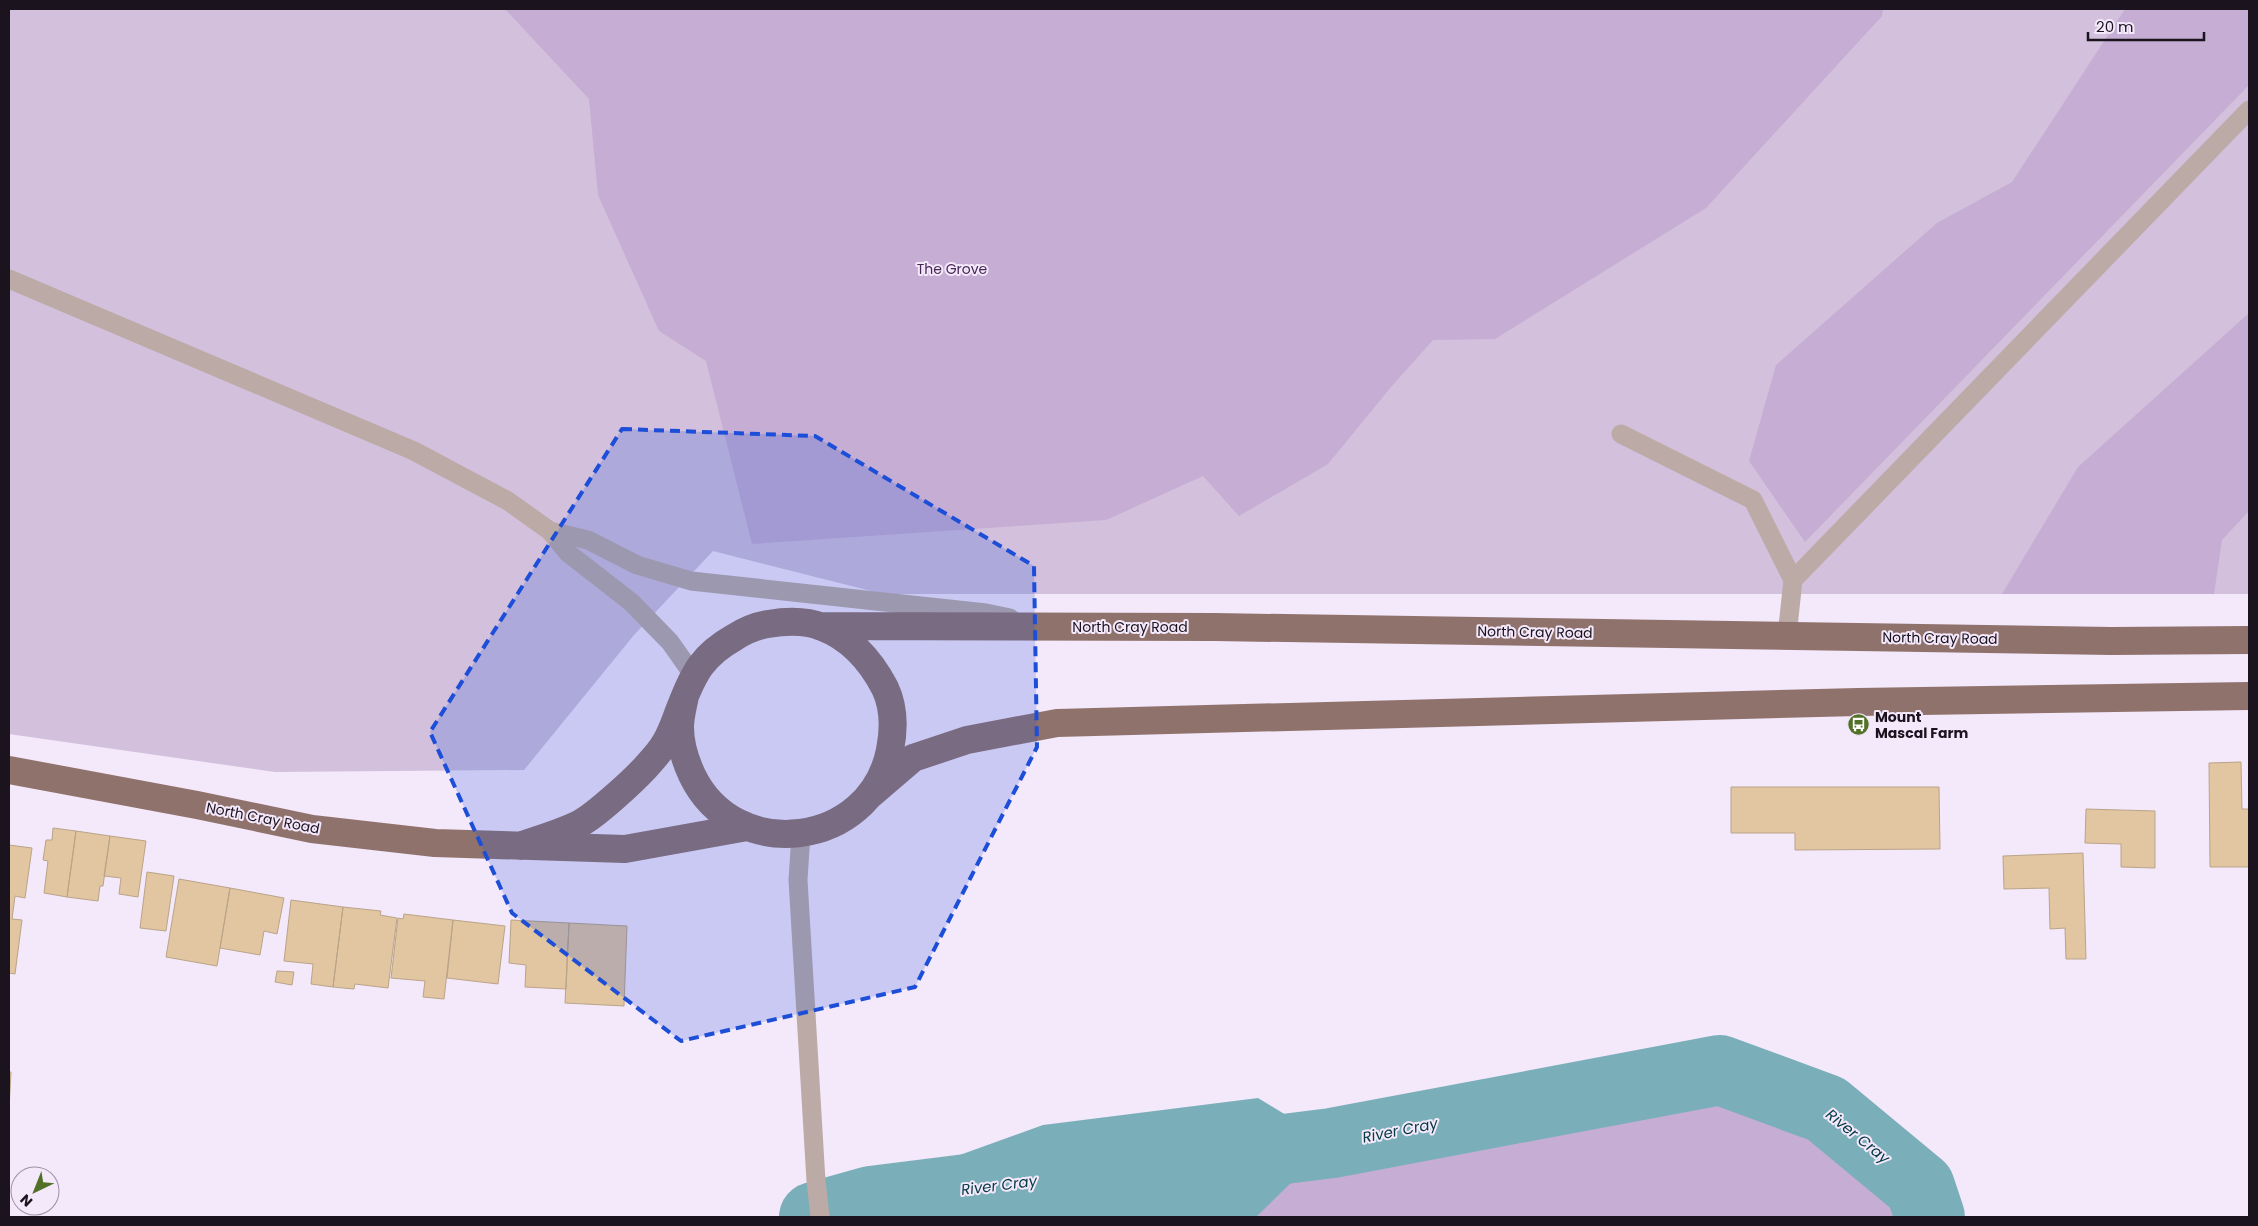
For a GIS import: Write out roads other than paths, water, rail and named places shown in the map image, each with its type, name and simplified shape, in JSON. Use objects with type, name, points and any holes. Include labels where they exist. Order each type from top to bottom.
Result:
[{"type":"main road","points":[[520,846],[581,823],[643,769],[666,742],[689,686],[700,665],[716,647],[754,626],[788,620],[821,626],[851,642],[874,667],[890,698],[894,732],[887,765],[871,794]]},
{"type":"main road","name":"North Cray Road","points":[[821,626],[1244,627],[2112,641],[2249,640]]},
{"type":"main road","points":[[689,686],[680,727],[684,758],[698,787],[720,811],[747,827],[773,834],[801,834],[827,827],[851,814],[913,758],[967,740],[1057,723],[1858,702],[2249,696]]},
{"type":"main road","name":"North Cray Road","points":[[9,770],[197,805],[312,830],[435,843],[625,849],[747,827]]},
{"type":"lane","points":[[1793,580],[2249,110]]},
{"type":"lane","points":[[9,279],[414,451],[508,501],[550,531],[568,553],[630,602],[670,642],[689,686]]},
{"type":"lane","points":[[1621,434],[1753,500],[1793,580],[1787,636]]},
{"type":"lane","points":[[550,531],[588,540],[637,565],[691,581],[986,613],[1057,627]]},
{"type":"lane","points":[[801,834],[798,880],[820,1217]]},
{"type":"water","points":[[1258,1098],[1332,1143],[1256,1217],[881,1217],[874,1214],[868,1188],[1043,1125]]},
{"type":"waterway","name":"River Cray","points":[[1237,1155],[1332,1143],[1720,1070],[1826,1109],[1920,1187],[1930,1217]]},
{"type":"waterway","name":"River Cray","points":[[814,1217],[871,1201],[967,1189]]},
{"type":"place","name":"Mount Mascal Farm","points":[[1859,725]]},
{"type":"park label","name":"The Grove","points":[[952,269]]}]
